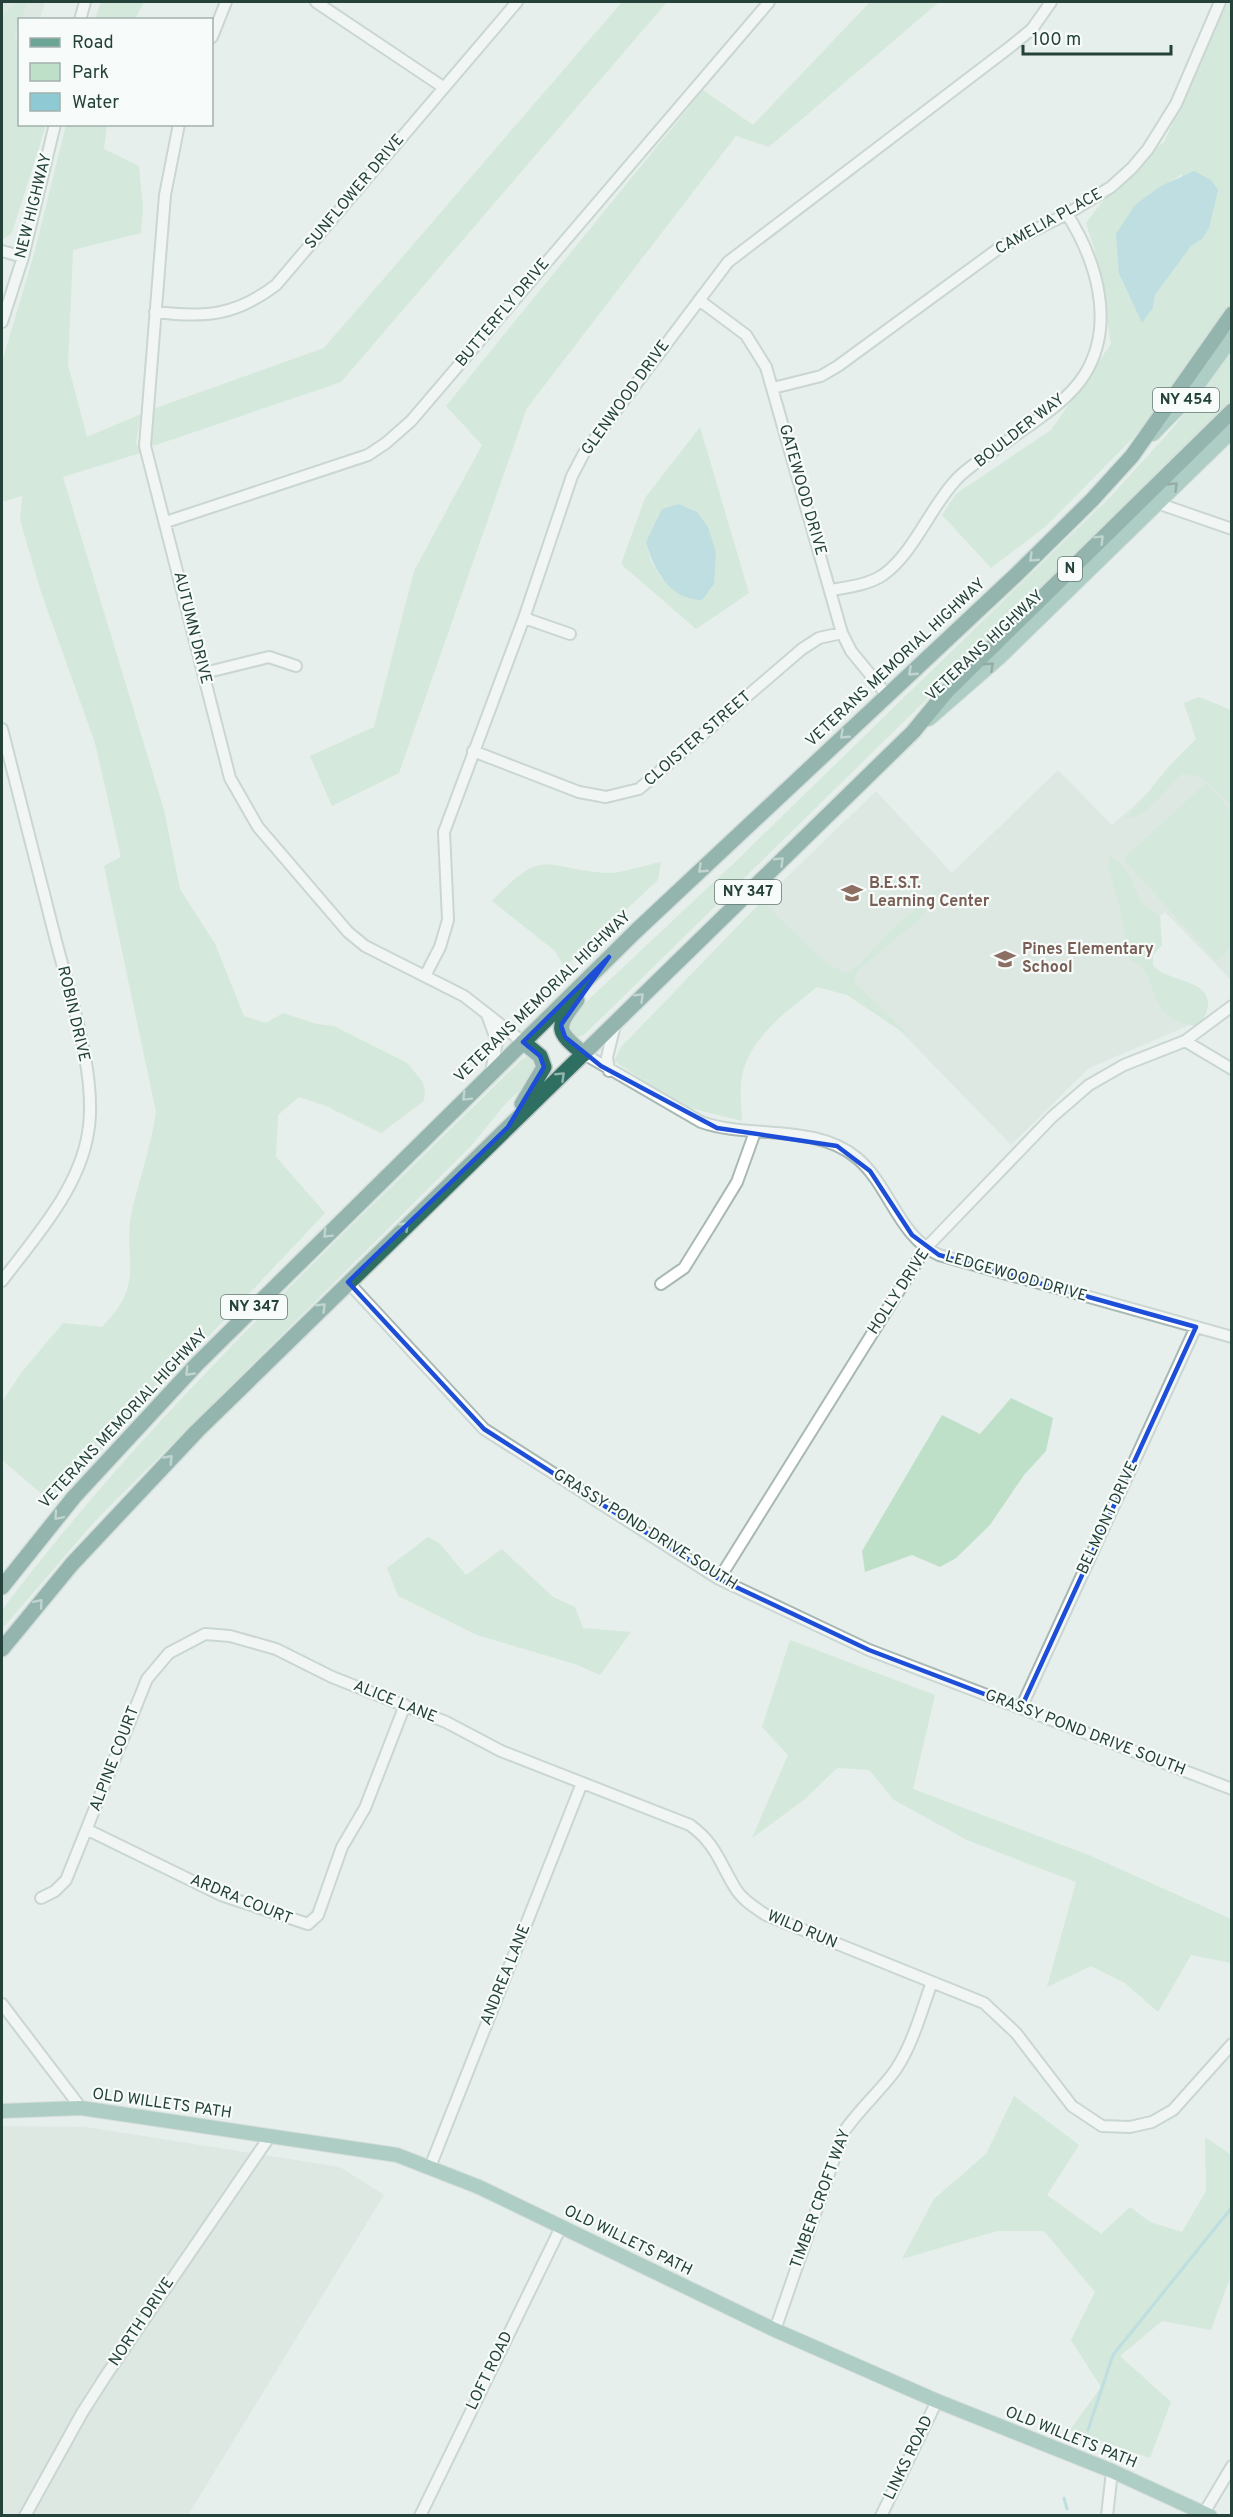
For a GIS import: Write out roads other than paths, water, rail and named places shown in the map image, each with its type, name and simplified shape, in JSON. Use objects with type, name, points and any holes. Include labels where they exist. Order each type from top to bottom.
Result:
[{"type":"highway","name":"VETERANS MEMORIAL HIGHWAY","points":[[2,1587],[74,1497],[146,1417],[491,1072],[609,957],[1057,536],[1132,456],[1232,314]]},
{"type":"highway","name":"N","points":[[913,732],[946,692],[1232,411]]},
{"type":"highway","name":"NY 347","points":[[2,1649],[72,1564],[146,1483],[348,1282],[913,732]]},
{"type":"highway","points":[[584,1053],[565,1037],[561,1029],[562,1020],[609,957]]},
{"type":"highway","points":[[508,1127],[544,1067],[540,1056],[523,1042]]},
{"type":"main road","name":"NY 454","points":[[1132,456],[1189,398],[1232,338]]},
{"type":"main road","name":"VETERANS HIGHWAY","points":[[913,732],[999,658],[1232,431]]},
{"type":"main road","name":"OLD WILLETS PATH","points":[[2,2111],[81,2108],[397,2155],[479,2187],[775,2330],[936,2401],[1112,2472],[1207,2514]]},
{"type":"street","points":[[81,18],[85,2]]},
{"type":"street","points":[[213,34],[226,2]]},
{"type":"street","points":[[316,2],[443,87]]},
{"type":"street","name":"SUNFLOWER DRIVE","points":[[155,312],[192,316],[216,315],[238,308],[267,291],[330,222],[517,2]]},
{"type":"street","name":"BUTTERFLY DRIVE","points":[[166,522],[368,455],[394,436],[411,421],[769,2]]},
{"type":"street","name":"GLENWOOD DRIVE","points":[[425,976],[440,947],[448,920],[444,832],[524,618],[572,476],[584,453],[728,262],[1010,47],[1032,29],[1051,2]]},
{"type":"street","name":"CAMELIA PLACE","points":[[773,388],[821,376],[838,366],[1002,246],[1067,214],[1111,188],[1148,149],[1176,104],[1220,2]]},
{"type":"street","name":"NEW HIGHWAY","points":[[2,322],[23,257],[55,126]]},
{"type":"street","name":"AUTUMN DRIVE","points":[[179,126],[165,195],[145,446],[230,778],[258,827],[348,932],[365,946],[465,996],[523,1042]]},
{"type":"street","name":"BOULDER WAY","points":[[831,590],[866,583],[883,575],[896,563],[955,480],[1049,410],[1085,374],[1098,334],[1100,308],[1097,277],[1080,234],[1067,214]]},
{"type":"street","points":[[2,251],[23,257]]},
{"type":"street","name":"GATEWOOD DRIVE","points":[[699,300],[746,335],[766,367],[842,633],[852,651],[887,695]]},
{"type":"street","points":[[1156,503],[1232,529]]},
{"type":"street","points":[[524,618],[570,634]]},
{"type":"street","name":"CLOISTER STREET","points":[[474,751],[579,792],[606,797],[639,789],[802,649],[819,638],[842,633]]},
{"type":"street","points":[[204,673],[269,657],[296,666]]},
{"type":"street","name":"ROBIN DRIVE","points":[[2,729],[71,998],[88,1082],[88,1132],[77,1168],[61,1198],[48,1220],[2,1281]]},
{"type":"street","name":"HOLLY DRIVE","points":[[719,1579],[926,1249],[1052,1117],[1089,1085],[1124,1065],[1185,1041],[1232,1006]]},
{"type":"street","name":"AUTUMN DRIVE","points":[[486,1014],[497,1042],[491,1072]]},
{"type":"street","points":[[609,1071],[607,1056],[616,1021]]},
{"type":"street","points":[[1185,1041],[1232,1069]]},
{"type":"street","name":"LEDGEWOOD DRIVE","points":[[584,1053],[609,1071],[701,1122],[717,1128],[812,1139],[837,1146],[856,1157],[870,1171],[912,1235],[926,1249],[958,1262],[1232,1337]]},
{"type":"street","points":[[661,1284],[684,1268],[712,1223],[737,1182],[755,1132]]},
{"type":"street","name":"GRASSY POND DRIVE SOUTH","points":[[348,1282],[484,1429],[719,1579],[869,1650],[1230,1785]]},
{"type":"street","name":"BELMONT DRIVE","points":[[1021,1708],[1196,1327]]},
{"type":"street","name":"ALICE LANE","points":[[205,1634],[230,1636],[276,1649],[332,1677],[405,1705],[501,1751],[582,1783]]},
{"type":"street","name":"ALPINE COURT","points":[[41,1898],[55,1891],[66,1880],[147,1679],[156,1664],[169,1653],[205,1634]]},
{"type":"street","name":"ARDRA COURT","points":[[87,1830],[221,1895],[308,1924],[318,1915],[342,1847],[365,1808],[405,1705]]},
{"type":"street","name":"WILD RUN","points":[[582,1783],[667,1815],[690,1825],[706,1836],[735,1888],[749,1904],[766,1915],[984,2003],[1016,2033],[1072,2106],[1102,2126],[1130,2127],[1152,2122],[1173,2110],[1232,2044]]},
{"type":"street","name":"ANDREA LANE","points":[[430,2167],[582,1783]]},
{"type":"street","name":"TIMBER CROFT WAY","points":[[775,2330],[843,2133],[855,2114],[893,2075],[908,2044],[932,1982]]},
{"type":"street","points":[[2,2004],[81,2108]]},
{"type":"street","name":"NORTH DRIVE","points":[[25,2516],[107,2374],[270,2136]]},
{"type":"street","name":"LOFT ROAD","points":[[420,2516],[561,2227]]},
{"type":"street","name":"LINKS ROAD","points":[[881,2516],[936,2401]]},
{"type":"street","points":[[1207,2514],[1232,2466]]},
{"type":"street","points":[[1107,2516],[1112,2472]]},
{"type":"water","points":[[1194,171],[1211,180],[1218,190],[1209,228],[1202,239],[1191,246],[1155,295],[1153,308],[1142,323],[1119,274],[1116,234],[1135,205],[1161,186]]},
{"type":"water","points":[[679,504],[697,512],[708,527],[716,552],[714,584],[702,600],[691,599],[672,589],[658,572],[646,542],[662,509]]},
{"type":"waterway","points":[[1088,2430],[1113,2355],[1232,2207]]},
{"type":"waterway","points":[[1064,2498],[1067,2509]]},
{"type":"place","name":"B.E.S.T. Learning Center","points":[[852,893]]},
{"type":"place","name":"Pines Elementary School","points":[[1005,959]]}]
